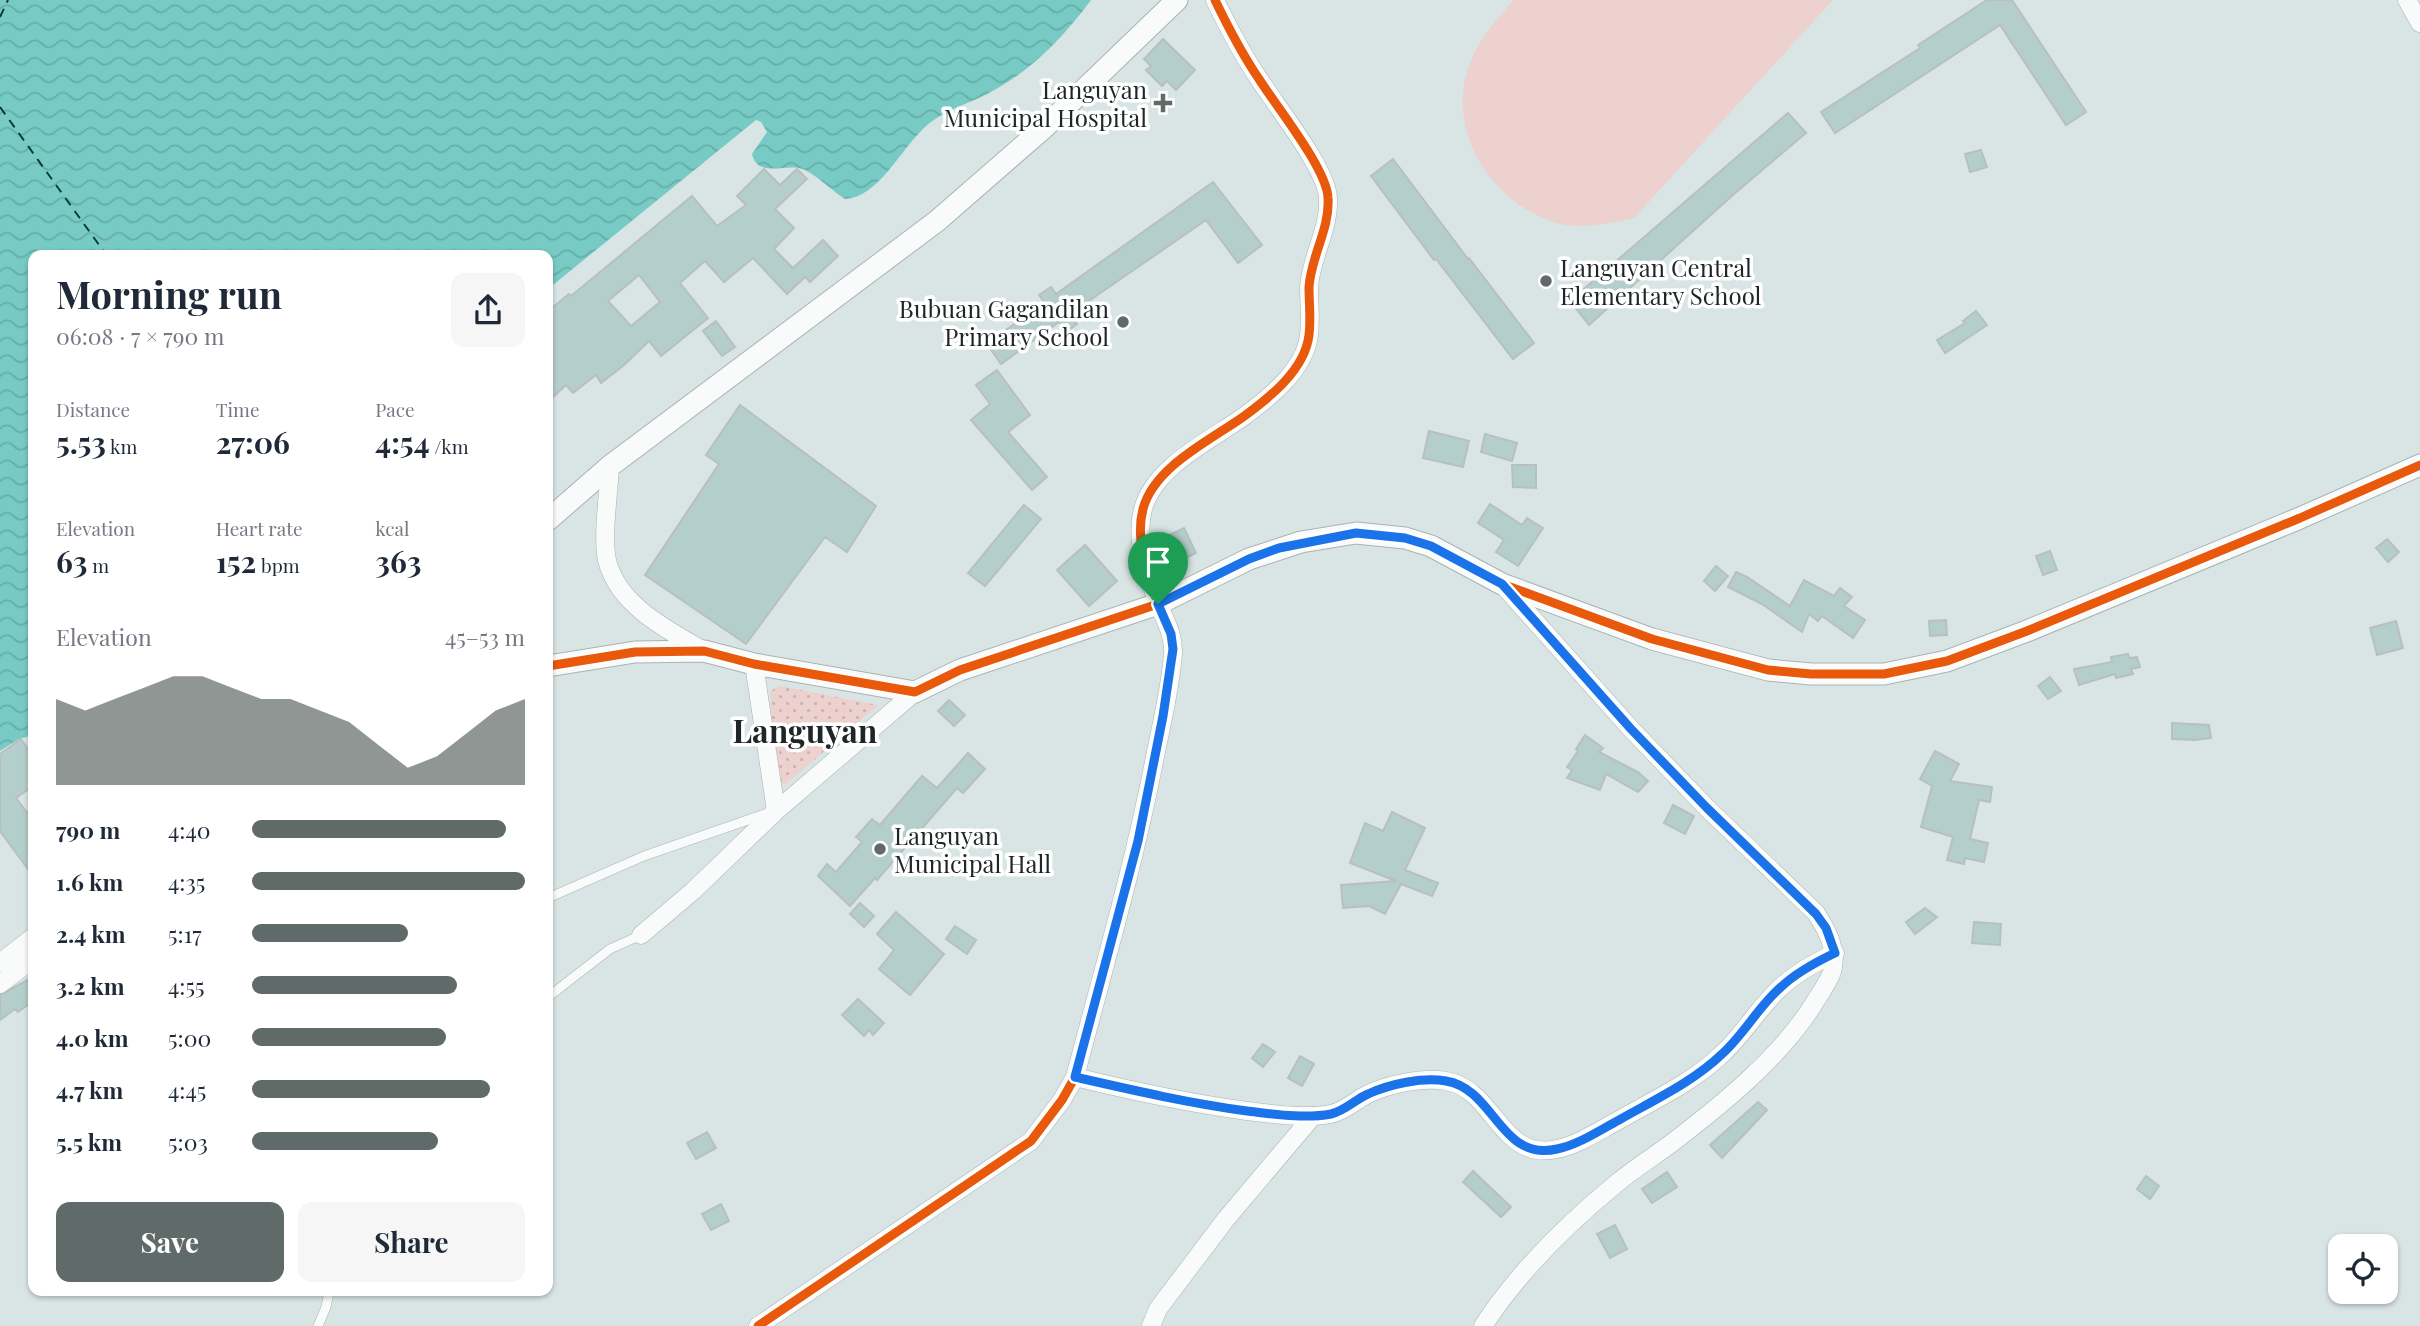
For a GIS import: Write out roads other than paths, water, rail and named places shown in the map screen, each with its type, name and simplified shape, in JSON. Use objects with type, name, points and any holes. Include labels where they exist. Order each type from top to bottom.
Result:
[{"type":"street","points":[[553,516],[610,466],[946,213],[1046,126],[1177,0]]},
{"type":"street","points":[[758,1326],[1031,1141],[1062,1100],[1075,1077],[1138,841],[1163,716],[1173,649],[1171,634],[1158,604],[1142,550],[1140,530],[1149,490],[1178,462],[1246,414],[1295,369],[1305,352],[1310,335],[1310,276],[1327,211],[1328,196],[1309,153],[1258,79],[1215,0]]},
{"type":"street","points":[[2407,0],[2420,23]]},
{"type":"street","points":[[610,466],[606,541],[608,564],[618,584],[629,600],[644,612],[704,651]]},
{"type":"street","points":[[641,935],[693,891],[776,811],[915,692],[960,670],[1158,604],[1249,559],[1279,548],[1356,533],[1405,538],[1431,546],[1502,584],[1652,639],[1768,670],[1811,674],[1884,674],[1947,661],[2027,631],[2300,519],[2420,466]]},
{"type":"street","points":[[1483,1326],[1519,1278],[1569,1224],[1619,1181],[1705,1116],[1766,1061],[1801,1024],[1831,974],[1835,953],[1826,928],[1816,914],[1707,808],[1631,729],[1502,584]]},
{"type":"street","points":[[553,665],[635,652],[704,651],[754,664],[915,692]]},
{"type":"street","points":[[754,664],[776,811]]},
{"type":"street","points":[[0,963],[28,941]]},
{"type":"street","points":[[1075,1077],[1185,1103],[1270,1114],[1313,1116],[1334,1114],[1367,1094],[1387,1087],[1424,1080],[1446,1081],[1463,1086],[1475,1094],[1518,1144],[1534,1150],[1557,1150],[1596,1133],[1707,1068],[1780,988],[1796,975],[1835,953]]},
{"type":"street","points":[[0,984],[28,963]]},
{"type":"street","points":[[1151,1326],[1158,1309],[1227,1219],[1313,1116]]},
{"type":"lane","points":[[553,896],[644,856],[776,811]]},
{"type":"lane","points":[[553,993],[610,948],[641,935]]},
{"type":"lane","points":[[318,1326],[328,1296]]},
{"type":"water","points":[[0,0],[1091,0],[1069,28],[1033,64],[1005,84],[930,123],[878,182],[857,197],[845,199],[799,168],[765,168],[759,165],[752,154],[767,132],[761,122],[756,120],[553,285],[553,250],[28,250],[28,736],[0,751]]},
{"type":"place","name":"Languyan Municipal Hospital","points":[[1163,103]]},
{"type":"place","name":"Languyan Central Elementary School","points":[[1546,281]]},
{"type":"place","name":"Bubuan Gagandilan Primary School","points":[[1123,322]]},
{"type":"place","name":"Languyan Municipal Hall","points":[[880,849]]},
{"type":"district","name":"Languyan","points":[[805,729]]}]
